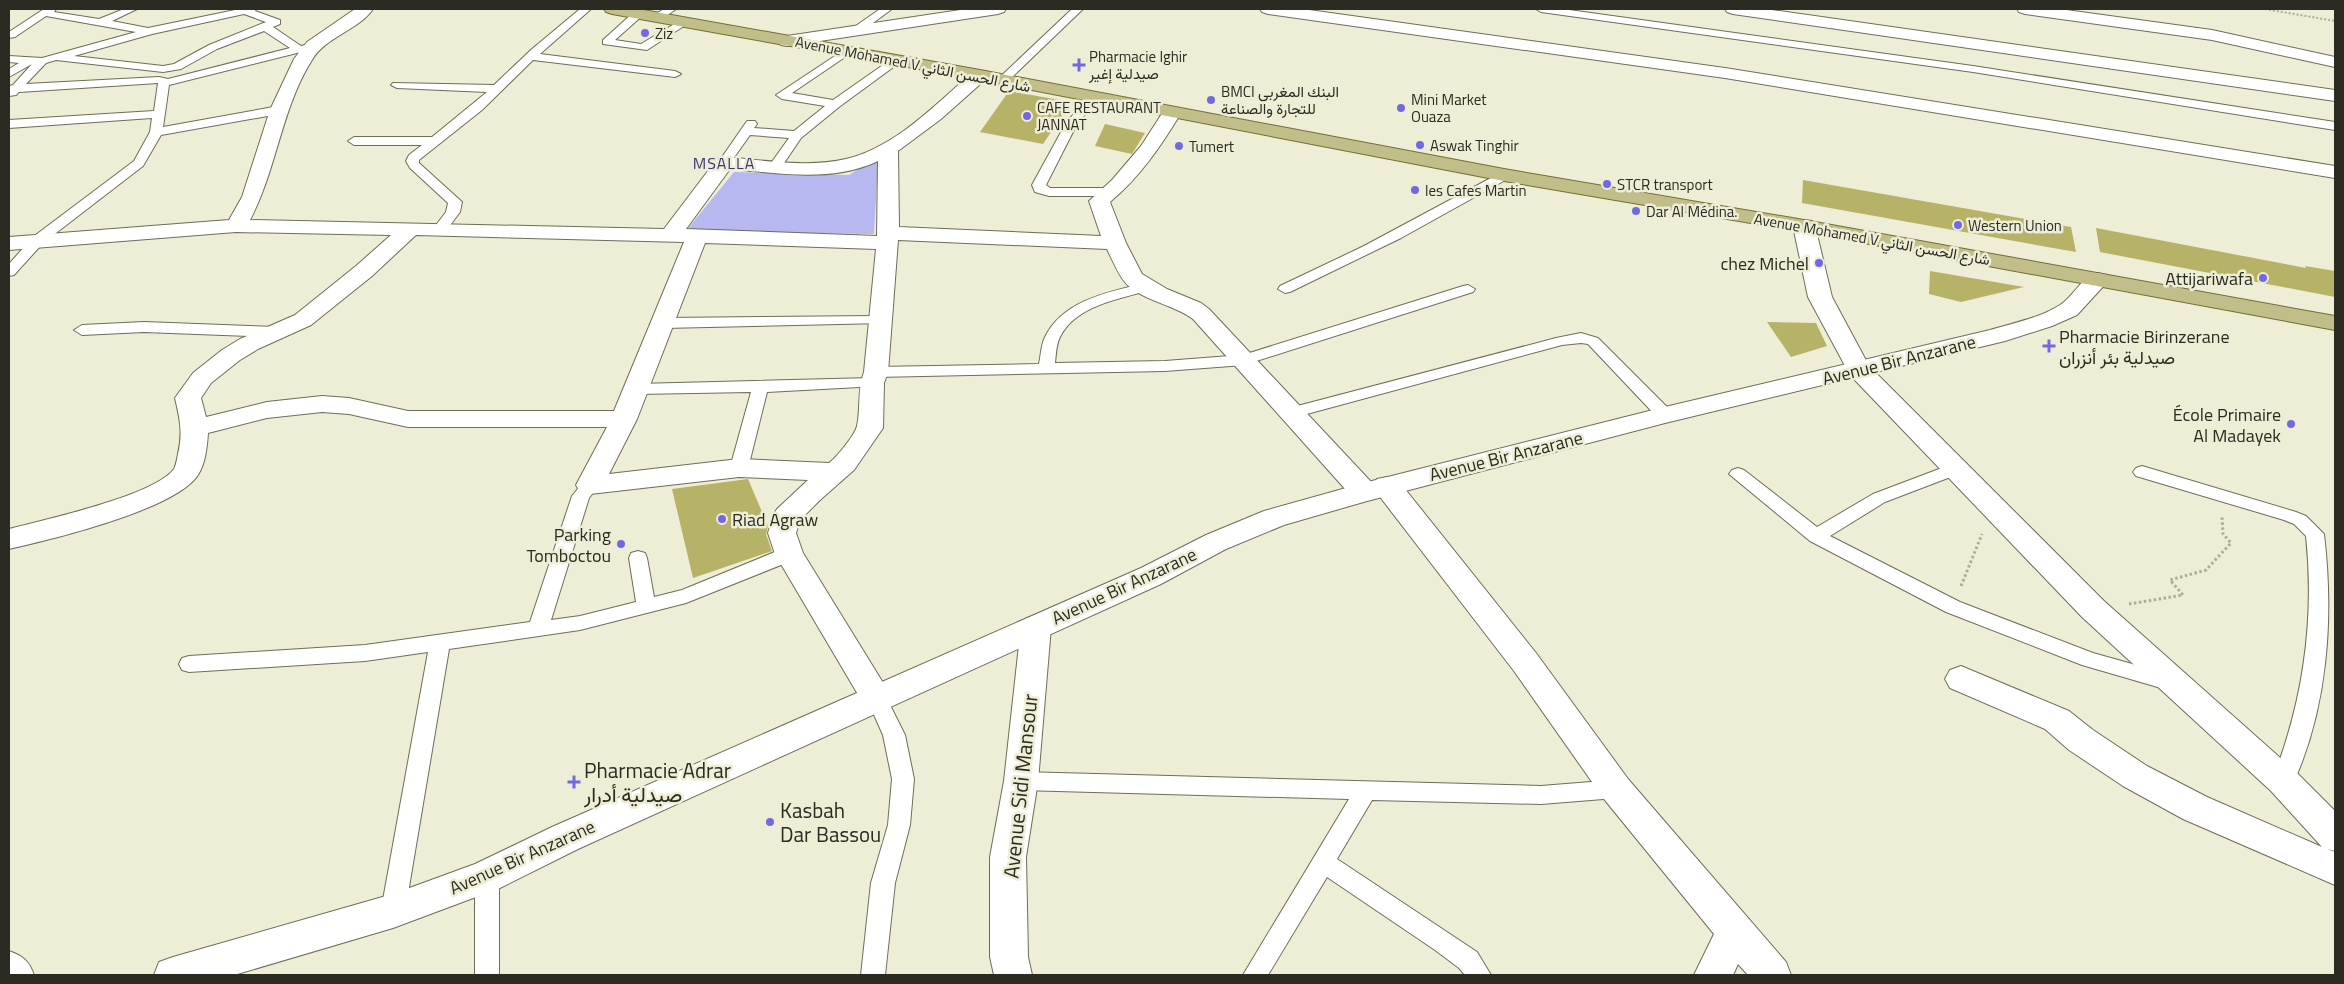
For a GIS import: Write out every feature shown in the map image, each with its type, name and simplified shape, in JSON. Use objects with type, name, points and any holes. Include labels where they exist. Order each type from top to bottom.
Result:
[{"type":"main road","name":"Avenue Mohamed V شارع الحسن الثاني","points":[[612,9],[656,13],[686,22],[1504,175],[1804,226],[2335,323]]},
{"type":"street","points":[[236,226],[252,197],[279,110],[303,58],[305,47],[365,9]]},
{"type":"street","points":[[787,40],[854,32],[998,9]]},
{"type":"street","points":[[1268,9],[1725,73],[2335,172]]},
{"type":"street","points":[[1733,9],[2335,96]]},
{"type":"street","points":[[2024,9],[2212,35],[2335,62]]},
{"type":"street","points":[[670,236],[724,163],[816,168],[848,165],[888,149],[934,116],[980,76]]},
{"type":"street","points":[[1172,113],[1149,149],[1119,184],[1099,201],[1115,243],[1133,278],[1145,287],[1193,308],[1201,314],[1292,414],[1376,489],[1525,662],[1616,788],[1772,975]]},
{"type":"street","points":[[877,699],[789,554],[782,532],[787,516],[833,472],[845,464],[870,428],[888,238],[888,149]]},
{"type":"street","points":[[9,243],[236,226],[440,229],[670,236],[1115,243]]},
{"type":"street","points":[[1804,226],[1820,297],[1859,370],[2094,609],[2172,683],[2284,781],[2334,833]]},
{"type":"street","points":[[9,539],[155,495],[172,485],[187,472],[196,428],[188,398],[202,378],[230,355],[303,320],[364,272],[410,229]]},
{"type":"street","points":[[590,485],[624,419],[637,389],[697,236]]},
{"type":"street","name":"Avenue Bir Anzarane","points":[[173,975],[393,911],[487,876],[566,838],[1151,576],[1216,542],[1266,522],[1376,489],[1665,415],[1997,336],[2044,321],[2069,310],[2098,280]]},
{"type":"street","points":[[196,428],[280,407],[318,404],[342,405],[392,418],[408,419],[624,419]]},
{"type":"street","points":[[590,485],[739,468],[833,472]]},
{"type":"street","name":"Avenue Sidi Mansour","points":[[1013,975],[1010,957],[1008,857],[1022,781],[1036,627]]},
{"type":"street","points":[[1962,679],[2057,720],[2081,740],[2135,776],[2195,808],[2335,870]]},
{"type":"street","points":[[1713,975],[1735,931]]},
{"type":"street","points":[[9,969],[15,975]]},
{"type":"lane","points":[[101,22],[132,9]]},
{"type":"lane","points":[[55,57],[168,68],[177,67],[213,47],[266,27],[276,21],[246,11],[221,9]]},
{"type":"lane","points":[[440,229],[453,212],[455,202],[412,161],[413,158],[498,89],[531,56],[586,9]]},
{"type":"lane","points":[[854,32],[888,9]]},
{"type":"lane","points":[[1003,80],[1078,9]]},
{"type":"lane","points":[[1541,9],[1973,69],[2335,126]]},
{"type":"lane","points":[[10,38],[47,11],[150,31]]},
{"type":"lane","points":[[9,74],[37,61],[150,31],[246,11]]},
{"type":"lane","points":[[656,13],[607,42],[642,48],[686,22]]},
{"type":"lane","points":[[266,27],[305,47]]},
{"type":"lane","points":[[164,84],[305,47]]},
{"type":"lane","points":[[835,104],[782,94],[847,51]]},
{"type":"lane","points":[[531,56],[675,74]]},
{"type":"lane","points":[[9,59],[37,61]]},
{"type":"lane","points":[[775,166],[797,135],[835,104],[897,60]]},
{"type":"lane","points":[[11,91],[37,61]]},
{"type":"lane","points":[[9,272],[38,240],[139,163],[156,132],[164,81],[11,91]]},
{"type":"lane","points":[[397,84],[498,89]]},
{"type":"lane","points":[[1093,98],[1072,123],[1039,186],[1044,192],[1108,192]]},
{"type":"lane","points":[[156,132],[279,110]]},
{"type":"lane","points":[[9,124],[159,114]]},
{"type":"lane","points":[[724,163],[749,128],[797,135]]},
{"type":"lane","points":[[354,141],[434,141]]},
{"type":"lane","points":[[1285,289],[1347,262],[1413,228],[1504,175]]},
{"type":"lane","points":[[1046,369],[1052,338],[1067,317],[1088,305],[1145,287]]},
{"type":"lane","points":[[637,389],[760,387],[874,378],[1046,369],[1165,366],[1244,360],[1468,288]]},
{"type":"lane","points":[[664,323],[879,320]]},
{"type":"lane","points":[[82,330],[144,327],[277,332]]},
{"type":"lane","points":[[1292,414],[1560,341],[1581,338],[1593,342],[1665,415]]},
{"type":"lane","points":[[739,468],[760,387]]},
{"type":"lane","points":[[1816,536],[1879,498],[1955,469]]},
{"type":"lane","points":[[2142,472],[2290,516],[2300,520],[2315,534],[2320,569],[2316,650],[2305,716],[2284,781]]},
{"type":"lane","points":[[1738,474],[1816,536],[1953,607],[2089,660],[2172,683]]},
{"type":"lane","points":[[538,629],[581,496],[590,485]]},
{"type":"lane","points":[[189,664],[365,653],[580,623],[686,596],[789,554]]},
{"type":"lane","points":[[638,558],[646,606]]},
{"type":"lane","points":[[393,911],[440,642]]},
{"type":"lane","points":[[873,975],[883,883],[899,825],[903,779],[894,735],[877,699]]},
{"type":"lane","points":[[1022,781],[1541,795],[1616,788]]},
{"type":"lane","points":[[1255,975],[1366,791]]},
{"type":"lane","points":[[1323,862],[1444,942],[1468,960],[1479,975]]},
{"type":"lane","points":[[487,876],[488,975]]},
{"type":"path","points":[[2265,9],[2335,21]]},
{"type":"path","points":[[2094,609],[2183,595],[2170,580],[2206,570],[2231,542],[2223,534],[2221,496]]},
{"type":"path","points":[[1953,607],[1993,508]]},
{"type":"shaded area","points":[[878,161],[874,234],[685,232],[734,172],[849,175],[866,164]]},
{"type":"building","name":"CAFE RESTAURANT JANNAT","points":[[1009,91],[1071,102],[1043,144],[980,132]]},
{"type":"building","points":[[1105,124],[1145,133],[1132,154],[1095,146]]},
{"type":"building","points":[[1803,180],[2071,227],[2076,252],[1802,203]]},
{"type":"building","points":[[2096,228],[2306,268],[2305,266],[2335,271],[2335,297],[2100,252]]},
{"type":"building","points":[[1930,271],[2024,287],[1961,302],[1929,294]]},
{"type":"building","points":[[1767,322],[1816,323],[1827,346],[1791,357]]},
{"type":"building","name":"Riad Agraw","points":[[748,479],[768,526],[766,534],[772,551],[693,578],[672,489]]},
{"type":"place","name":"Ziz","points":[[645,33]]},
{"type":"place","name":"Pharmacie Ighir صيدلية إغير","points":[[1079,65]]},
{"type":"place","name":"BMCI البنك المغربي للتجارة والصناعة","points":[[1211,100]]},
{"type":"place","name":"Mini Market Ouaza","points":[[1401,108]]},
{"type":"place","name":"CAFE RESTAURANT JANNAT","points":[[1027,116]]},
{"type":"place","name":"Aswak Tinghir","points":[[1420,145]]},
{"type":"place","name":"Tumert","points":[[1179,146]]},
{"type":"place","name":"STCR transport","points":[[1607,184]]},
{"type":"place","name":"les Cafes Martin","points":[[1415,190]]},
{"type":"place","name":"Dar Al Médina.","points":[[1636,211]]},
{"type":"place","name":"Western Union","points":[[1958,225]]},
{"type":"place","name":"chez Michel","points":[[1819,263]]},
{"type":"place","name":"Attijariwafa","points":[[2263,278]]},
{"type":"place","name":"Pharmacie Birinzerane صيدلية بئر أنزران","points":[[2049,346]]},
{"type":"place","name":"École Primaire Al Madayek","points":[[2291,424]]},
{"type":"place","name":"Riad Agraw","points":[[722,519]]},
{"type":"place","name":"Parking Tomboctou","points":[[621,544]]},
{"type":"place","name":"Pharmacie Adrar صيدلية أدرار","points":[[574,782]]},
{"type":"place","name":"Kasbah Dar Bassou","points":[[770,822]]},
{"type":"district","name":"MSALLA","points":[[724,163]]}]
